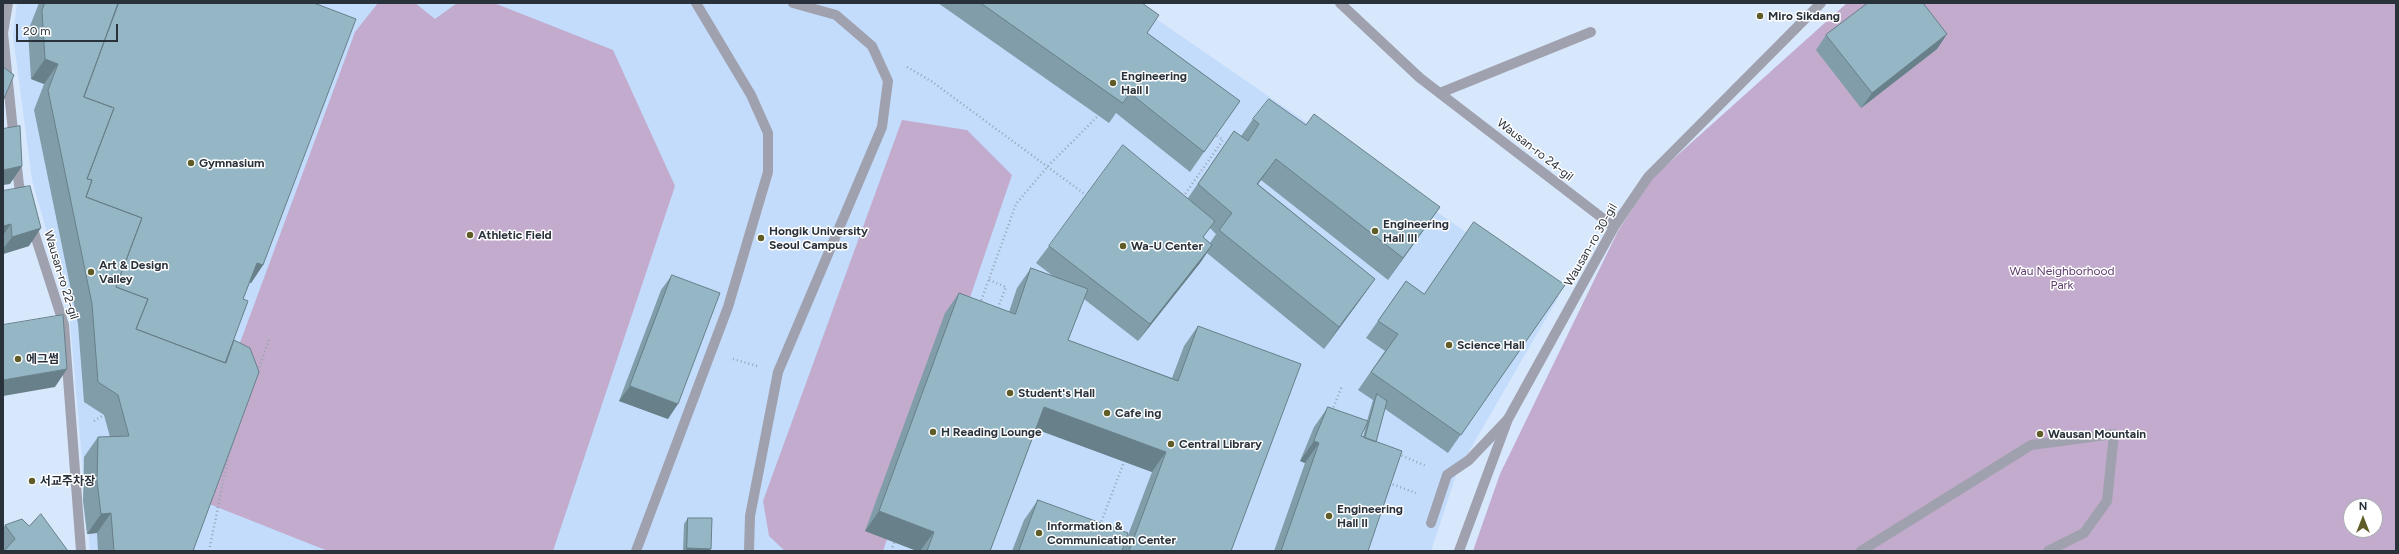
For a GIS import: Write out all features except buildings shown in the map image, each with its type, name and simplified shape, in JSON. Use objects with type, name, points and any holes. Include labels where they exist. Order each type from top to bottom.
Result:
[{"type":"street","name":"Wausan-ro 22-gil","points":[[8,3],[3,33],[19,185],[64,325],[81,551]]},
{"type":"street","points":[[636,551],[728,307],[768,172],[768,133],[751,95],[696,3]]},
{"type":"street","points":[[749,551],[750,516],[778,372],[882,127],[888,81],[872,46],[836,15],[794,3]]},
{"type":"street","name":"Wausan-ro 24-gil","points":[[1342,5],[1355,3]]},
{"type":"street","name":"Wausan-ro 30-gil","points":[[1459,551],[1508,419],[1614,228],[1648,177],[1821,3]]},
{"type":"street","name":"Wausan-ro 24-gil","points":[[1342,5],[1420,78],[1614,228]]},
{"type":"street","points":[[1440,93],[1591,32]]},
{"type":"street","points":[[1431,523],[1447,475],[1470,460],[1508,419]]},
{"type":"street","points":[[1861,551],[2031,445],[2114,434],[2107,501],[2084,533],[2048,551]]},
{"type":"path","points":[[905,65],[931,81],[1086,195]]},
{"type":"path","points":[[978,309],[1016,204],[1048,166],[1098,116]]},
{"type":"path","points":[[1181,201],[1223,140],[1216,135]]},
{"type":"path","points":[[989,280],[1006,287],[995,316]]},
{"type":"path","points":[[257,375],[269,339]]},
{"type":"path","points":[[711,353],[778,372]]},
{"type":"path","points":[[1329,417],[1342,386]]},
{"type":"path","points":[[209,551],[229,453],[237,432]]},
{"type":"path","points":[[1390,450],[1447,475]]},
{"type":"path","points":[[1098,531],[1124,462]]},
{"type":"path","points":[[1384,482],[1438,501]]},
{"type":"path","points":[[891,551],[896,536]]},
{"type":"shaded area","name":"Hongik University Seoul Campus","points":[[17,3],[1133,3],[1559,296],[1457,472],[1431,551],[90,551],[69,310],[32,180],[13,35]]},
{"type":"green space","name":"Athletic Field","points":[[378,3],[415,3],[435,19],[457,3],[494,3],[613,50],[675,186],[553,551],[328,551],[184,494],[355,32]]},
{"type":"green space","name":"Wau Neighborhood Park","points":[[1847,3],[2396,3],[2396,551],[1473,551],[1500,474],[1618,231],[1652,178]]},
{"type":"green space","points":[[902,120],[967,130],[1012,175],[883,551],[785,551],[769,536],[763,501]]},
{"type":"place","name":"Miro Sikdang","points":[[1760,16]]},
{"type":"place","name":"Engineering Hall I","points":[[1113,83]]},
{"type":"place","name":"Gymnasium","points":[[191,163]]},
{"type":"place","name":"Engineering Hall III","points":[[1375,231]]},
{"type":"place","name":"Athletic Field","points":[[470,235]]},
{"type":"place","name":"Hongik University Seoul Campus","points":[[761,238]]},
{"type":"place","name":"Wa-U Center","points":[[1123,246]]},
{"type":"place","name":"Art & Design Valley","points":[[91,272]]},
{"type":"place","name":"Science Hall","points":[[1449,345]]},
{"type":"place","name":"에그썸","points":[[18,359]]},
{"type":"place","name":"Student's Hall","points":[[1010,393]]},
{"type":"place","name":"Cafe ing","points":[[1107,413]]},
{"type":"place","name":"H Reading Lounge","points":[[933,432]]},
{"type":"place","name":"Wausan Mountain","points":[[2040,434]]},
{"type":"place","name":"Central Library","points":[[1171,444]]},
{"type":"place","name":"서교주차장","points":[[32,481]]},
{"type":"place","name":"Engineering Hall II","points":[[1329,516]]},
{"type":"place","name":"Information & Communication Center","points":[[1039,533]]}]
